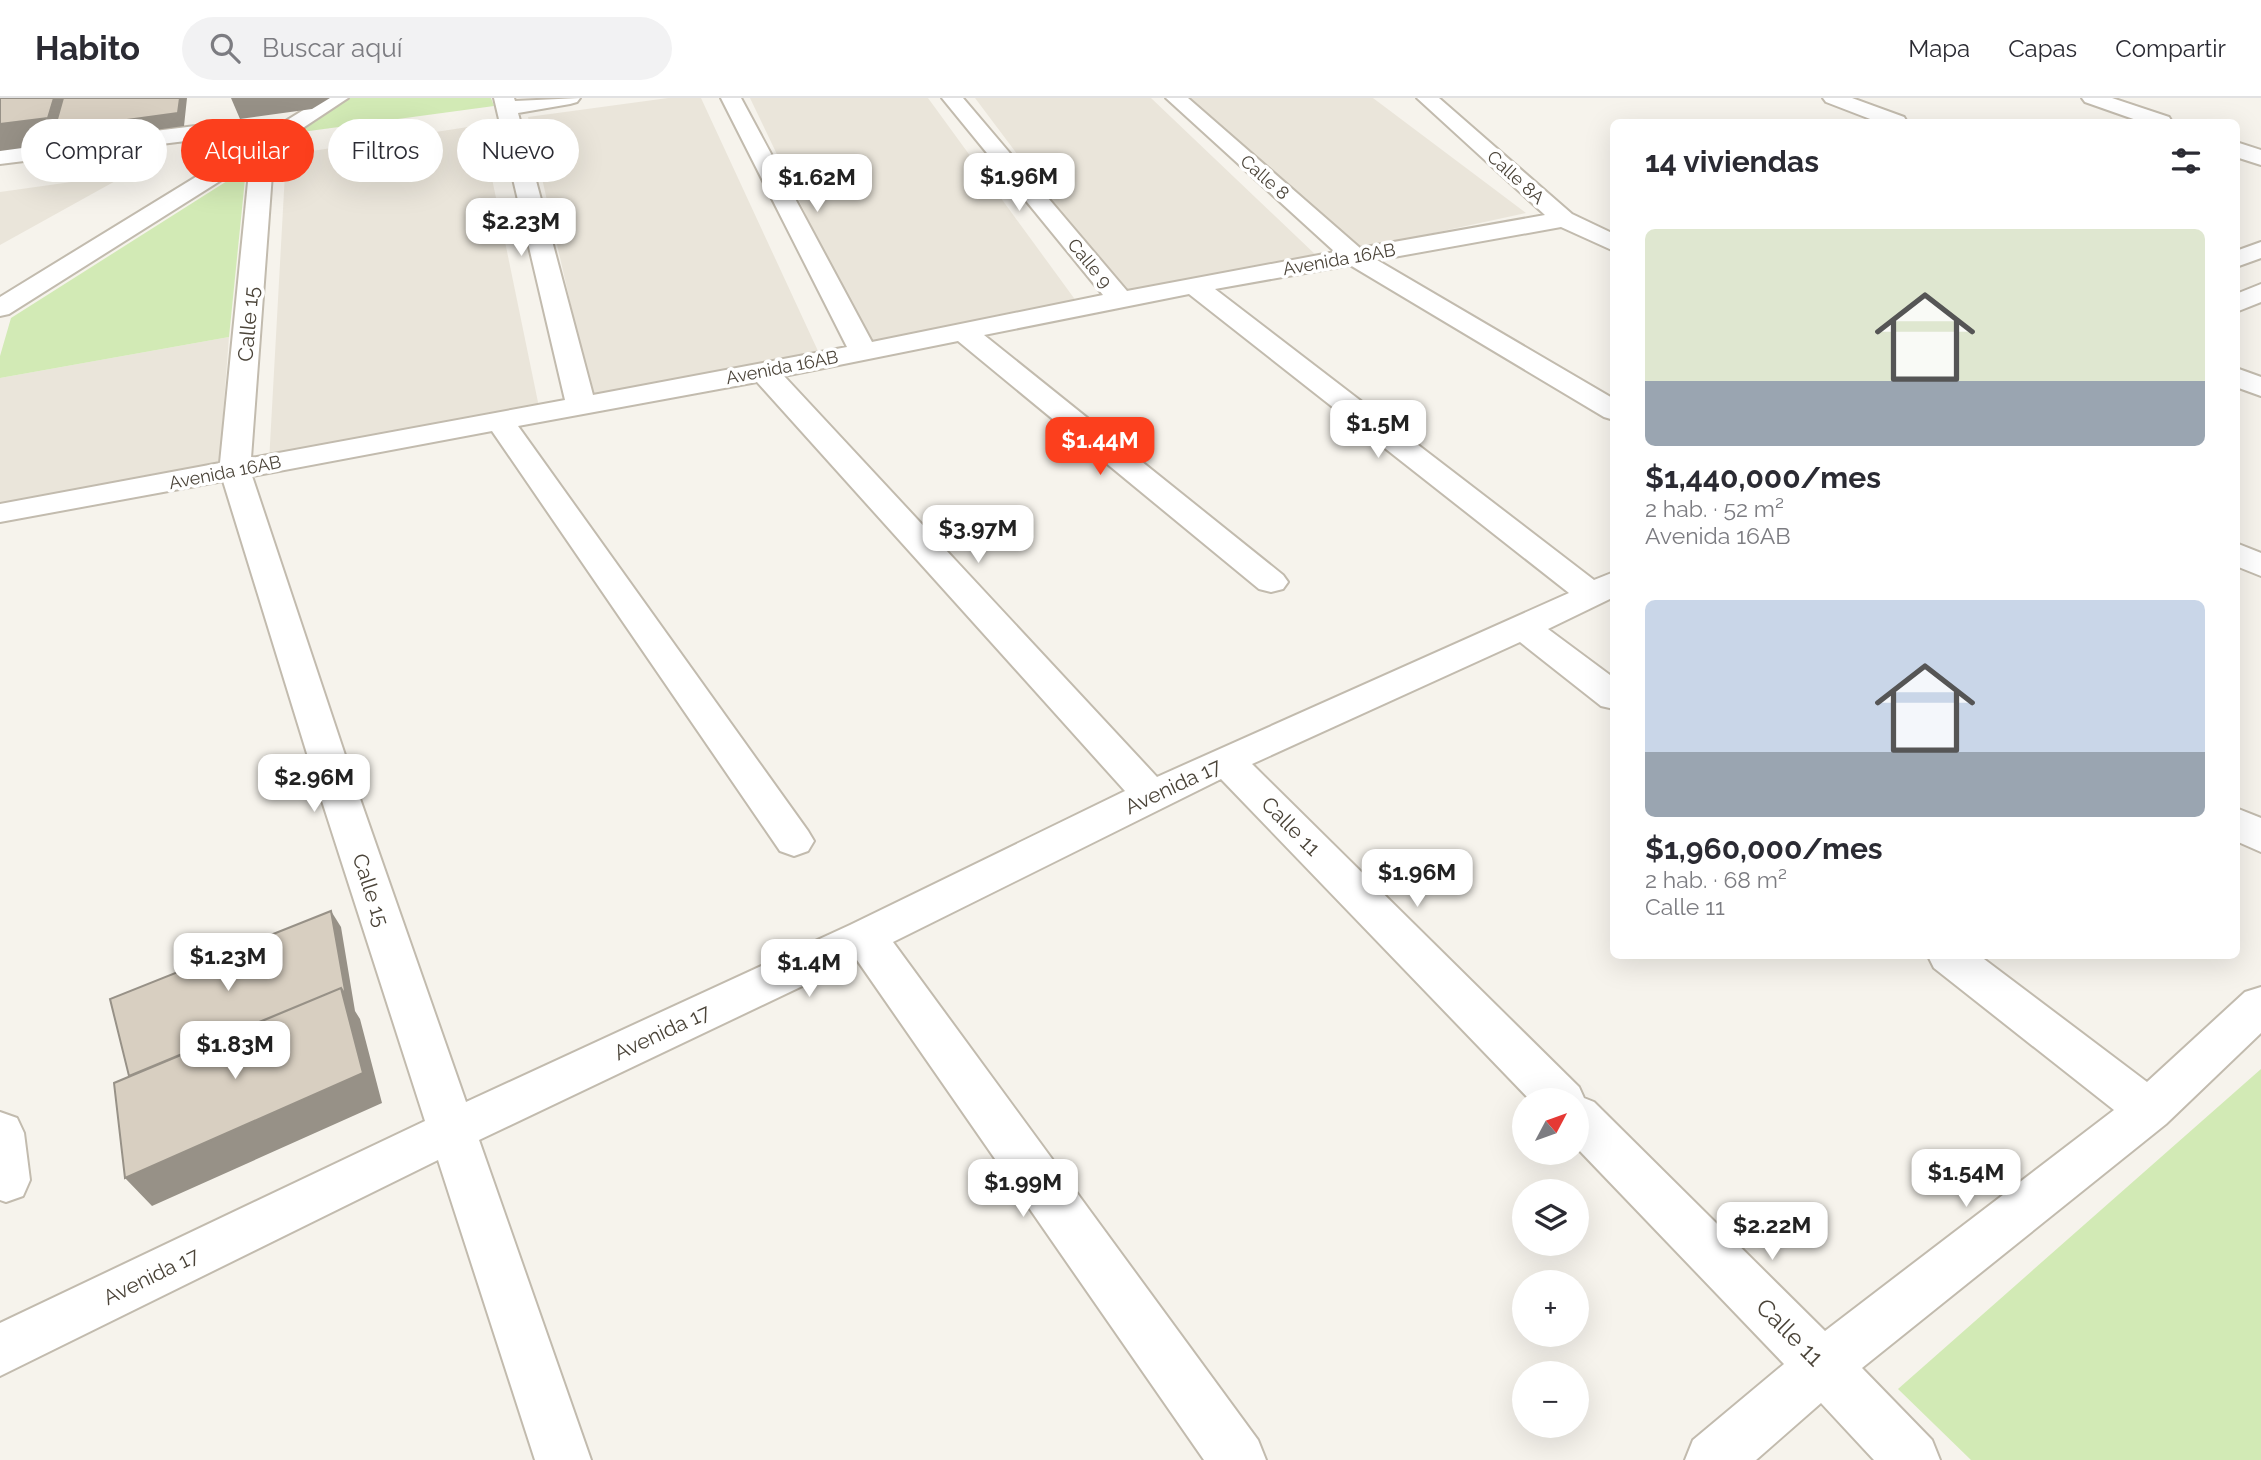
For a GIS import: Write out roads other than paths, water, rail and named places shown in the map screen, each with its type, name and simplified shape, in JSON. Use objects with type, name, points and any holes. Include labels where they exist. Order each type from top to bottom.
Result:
[{"type":"street","points":[[266,119],[338,98]]},
{"type":"street","points":[[570,98],[506,103],[581,405]]},
{"type":"street","points":[[731,98],[863,351]]},
{"type":"street","name":"Calle 9","points":[[952,98],[1120,299]]},
{"type":"street","name":"Calle 8","points":[[1175,98],[1355,257],[1610,409]]},
{"type":"street","name":"Calle 8A","points":[[1427,98],[1564,219],[1610,242]]},
{"type":"street","points":[[1833,98],[1888,119]]},
{"type":"street","points":[[2092,98],[2152,119]]},
{"type":"street","points":[[0,158],[181,135]]},
{"type":"street","points":[[2240,150],[2261,158]]},
{"type":"street","points":[[0,308],[181,171]]},
{"type":"street","name":"Calle 15","points":[[238,182],[235,470],[451,1131],[563,1460]]},
{"type":"street","name":"Avenida 16AB","points":[[0,513],[764,372],[1194,285],[1564,219]]},
{"type":"street","points":[[1194,285],[1607,589]]},
{"type":"street","points":[[2240,302],[2261,292]]},
{"type":"street","points":[[962,331],[1271,582]]},
{"type":"street","points":[[764,372],[1151,795]]},
{"type":"street","points":[[2240,378],[2261,387]]},
{"type":"street","points":[[500,421],[794,841]]},
{"type":"street","points":[[2240,555],[2261,566]]},
{"type":"street","name":"Avenida 17","points":[[0,1350],[451,1131],[865,937],[1151,795],[1607,589]]},
{"type":"street","points":[[1523,627],[1610,694]]},
{"type":"street","name":"Calle 11","points":[[1226,761],[1549,1088]]},
{"type":"street","points":[[2240,824],[2261,837]]},
{"type":"street","points":[[865,937],[1238,1460]]},
{"type":"street","points":[[1953,959],[2149,1110]]},
{"type":"street","points":[[1713,1460],[1823,1366],[2149,1110],[2261,1005]]},
{"type":"street","name":"Calle 11","points":[[1589,1128],[1912,1460]]},
{"type":"street","points":[[0,1133],[6,1180]]}]
